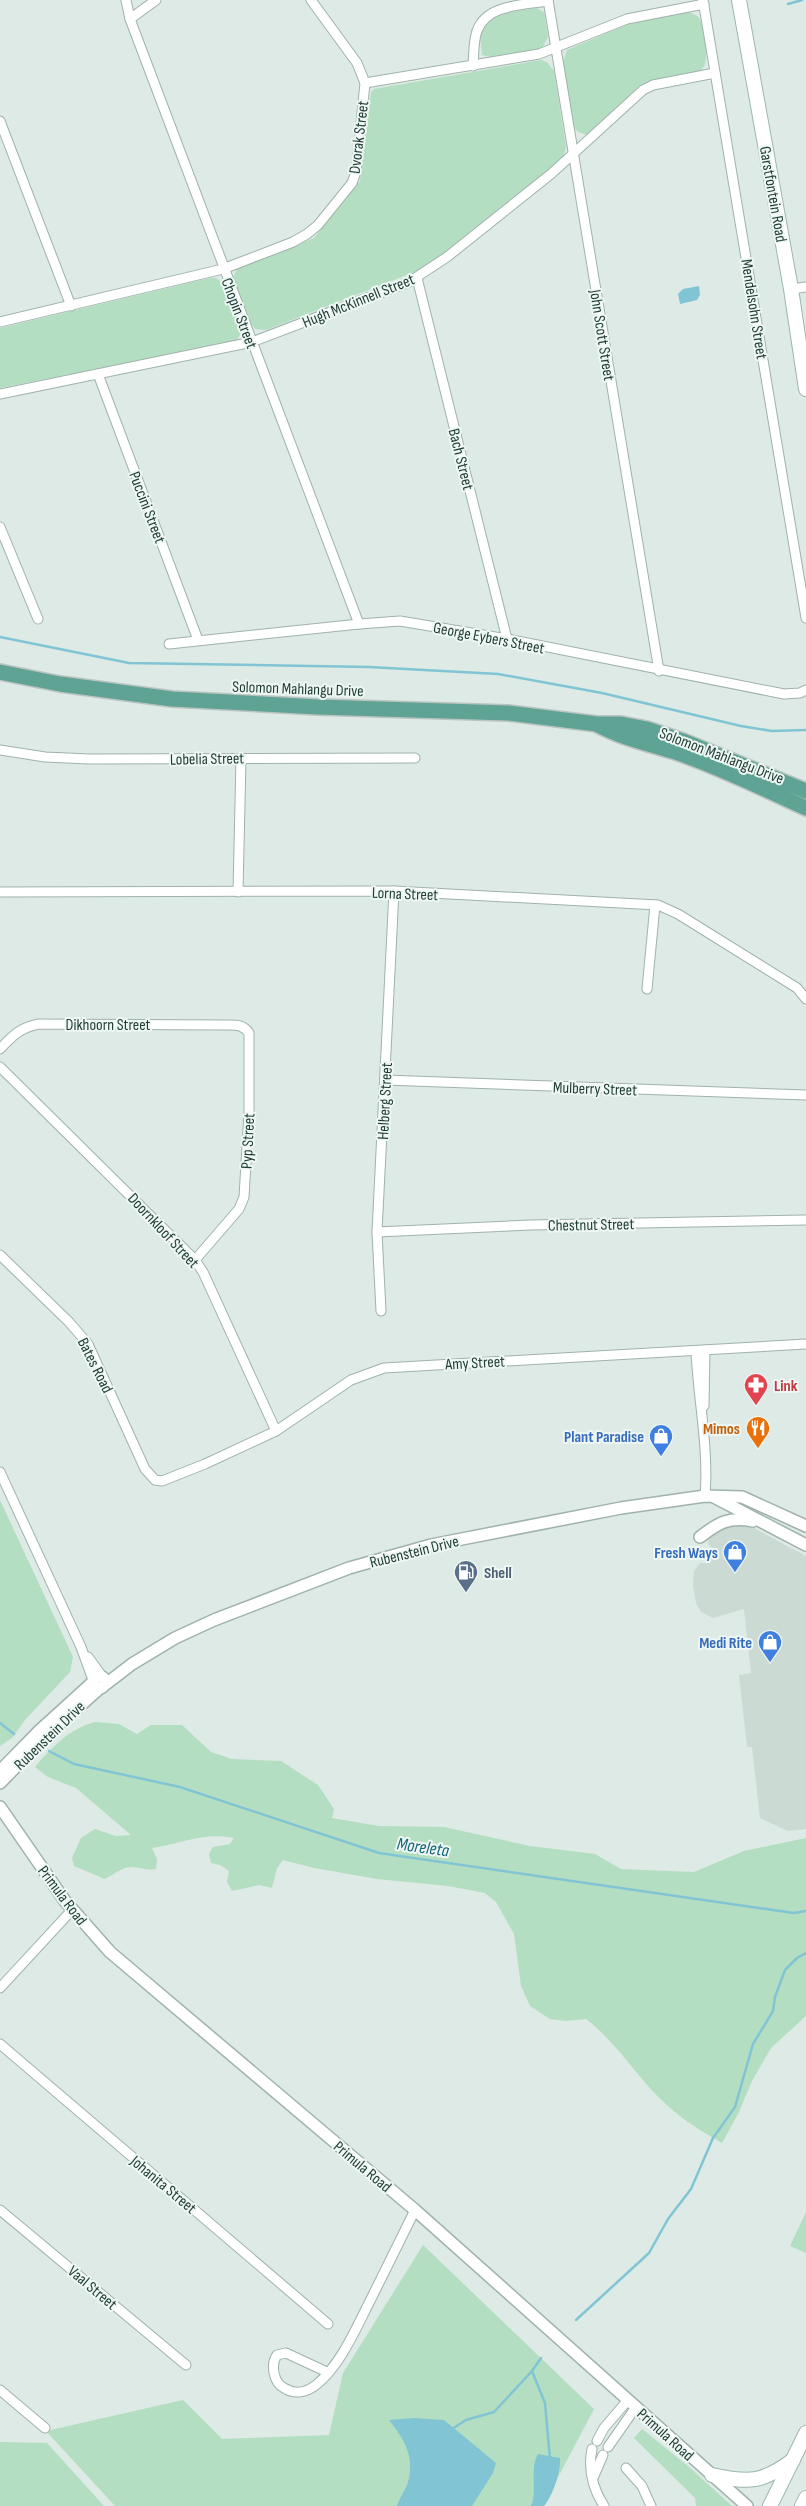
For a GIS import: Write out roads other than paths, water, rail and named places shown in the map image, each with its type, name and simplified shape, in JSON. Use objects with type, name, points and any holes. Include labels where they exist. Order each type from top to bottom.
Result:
[{"type":"main road","name":"Garstfontein Road","points":[[739,0],[791,289],[806,389]]},
{"type":"main road","name":"Solomon Mahlangu Drive","points":[[0,672],[60,684],[172,699],[318,707],[442,709],[508,713],[597,724],[621,724],[647,729],[709,751],[806,791]]},
{"type":"main road","name":"Solomon Mahlangu Drive","points":[[597,724],[618,735],[695,760],[806,808]]},
{"type":"main road","points":[[770,2506],[806,2433]]},
{"type":"main road","points":[[712,2475],[737,2481],[764,2479],[793,2460]]},
{"type":"main road","points":[[802,2506],[806,2498]]},
{"type":"street","name":"Chopin Street","points":[[126,0],[130,19],[223,269],[359,624]]},
{"type":"street","points":[[130,19],[156,0]]},
{"type":"street","points":[[311,0],[357,63],[365,83]]},
{"type":"street","points":[[473,66],[475,36],[482,21],[502,10],[548,1]]},
{"type":"street","name":"John Scott Street","points":[[548,1],[658,671]]},
{"type":"street","name":"Dvorak Street","points":[[0,322],[223,269],[307,234],[347,188],[356,172],[365,83],[473,66],[555,50],[627,19],[703,2]]},
{"type":"street","name":"Mendelsohn Street","points":[[703,2],[806,618]]},
{"type":"street","name":"Hugh McKinnell Street","points":[[0,394],[252,342],[417,278],[447,257],[574,154],[647,88],[715,73]]},
{"type":"street","points":[[0,121],[71,306]]},
{"type":"street","name":"Bach Street","points":[[417,278],[506,640]]},
{"type":"street","points":[[791,289],[806,287]]},
{"type":"street","name":"Puccini Street","points":[[98,374],[198,640]]},
{"type":"street","points":[[0,527],[38,620]]},
{"type":"street","name":"George Eybers Street","points":[[169,644],[359,624],[408,622],[784,694],[800,693],[806,690]]},
{"type":"street","name":"Lobelia Street","points":[[0,750],[45,757],[415,758]]},
{"type":"street","points":[[238,892],[241,758]]},
{"type":"street","name":"Lorna Street","points":[[0,892],[394,891],[655,905],[678,914],[787,982],[799,990],[806,999]]},
{"type":"street","name":"Helberg Street","points":[[380,1311],[377,1232],[394,891]]},
{"type":"street","points":[[648,989],[655,905]]},
{"type":"street","name":"Dikhoorn Street","points":[[0,1048],[20,1030],[27,1026],[39,1024],[225,1024]]},
{"type":"street","name":"Pyp Street","points":[[195,1260],[239,1209],[244,1197],[249,1112],[249,1034],[242,1026],[225,1024]]},
{"type":"street","name":"Doornkloof Street","points":[[0,1068],[195,1260],[203,1272],[276,1431]]},
{"type":"street","name":"Mulberry Street","points":[[385,1080],[806,1096]]},
{"type":"street","name":"Chestnut Street","points":[[377,1232],[530,1225],[806,1220]]},
{"type":"street","name":"Bates Road","points":[[0,1255],[69,1322],[88,1344],[149,1475],[155,1480],[162,1481],[173,1478]]},
{"type":"street","name":"Amy Street","points":[[173,1478],[276,1431],[352,1380],[384,1368],[806,1344]]},
{"type":"street","points":[[700,1350],[697,1386],[702,1411],[709,1496],[806,1545]]},
{"type":"street","points":[[0,1472],[99,1681]]},
{"type":"street","name":"Rubenstein Drive","points":[[0,1771],[39,1731],[99,1681],[175,1638],[214,1620],[307,1583],[374,1560],[431,1545],[621,1508],[709,1496],[730,1495],[742,1497],[806,1526]]},
{"type":"street","points":[[700,1537],[720,1522],[731,1519],[767,1524]]},
{"type":"street","name":"Rubenstein Drive","points":[[0,1783],[99,1681]]},
{"type":"street","name":"Primula Road","points":[[0,1807],[72,1910],[104,1945],[415,2210],[747,2506]]},
{"type":"street","points":[[0,1988],[72,1910]]},
{"type":"street","name":"Johanita Street","points":[[0,2044],[328,2324]]},
{"type":"street","name":"Vaal Street","points":[[0,2210],[186,2365]]},
{"type":"street","points":[[327,2372],[286,2353],[277,2355],[274,2359],[273,2369],[280,2386],[292,2392],[311,2389],[327,2372],[354,2334],[415,2210]]},
{"type":"street","points":[[0,2390],[45,2428]]},
{"type":"street","points":[[604,2506],[592,2478],[590,2464],[595,2445],[604,2428],[632,2403]]},
{"type":"street","points":[[592,2478],[632,2403]]},
{"type":"street","points":[[626,2468],[642,2486],[652,2506]]},
{"type":"water","points":[[699,286],[700,295],[697,300],[680,304],[678,294],[683,289]]},
{"type":"water","points":[[414,2418],[444,2420],[496,2463],[493,2473],[472,2506],[397,2506],[407,2485],[410,2467],[404,2442],[389,2420]]},
{"type":"water","points":[[538,2454],[560,2458],[559,2470],[553,2490],[544,2506],[531,2506],[534,2494],[534,2466]]},
{"type":"waterway","points":[[788,4],[802,0]]},
{"type":"waterway","points":[[0,637],[129,663],[369,667],[498,674],[602,693],[741,726],[772,731],[806,730]]},
{"type":"waterway","name":"Moreleta","points":[[0,1723],[14,1734]]},
{"type":"waterway","name":"Moreleta","points":[[49,1751],[74,1764],[180,1787],[379,1853],[794,1913],[806,1911]]},
{"type":"waterway","points":[[576,2320],[649,2253],[668,2219],[691,2189],[713,2138],[735,2107],[753,2044],[773,2011],[775,1997],[785,1970],[797,1958],[806,1953]]},
{"type":"waterway","points":[[541,2358],[532,2371],[545,2403],[550,2459]]},
{"type":"waterway","points":[[452,2429],[466,2420],[494,2412],[532,2371]]},
{"type":"place","name":"Link","points":[[756,1406]]},
{"type":"place","name":"Mimos","points":[[758,1449]]},
{"type":"place","name":"Plant Paradise","points":[[661,1457]]},
{"type":"place","name":"Fresh Ways","points":[[735,1573]]},
{"type":"place","name":"Shell","points":[[466,1593]]},
{"type":"place","name":"Medi Rite","points":[[770,1663]]}]
